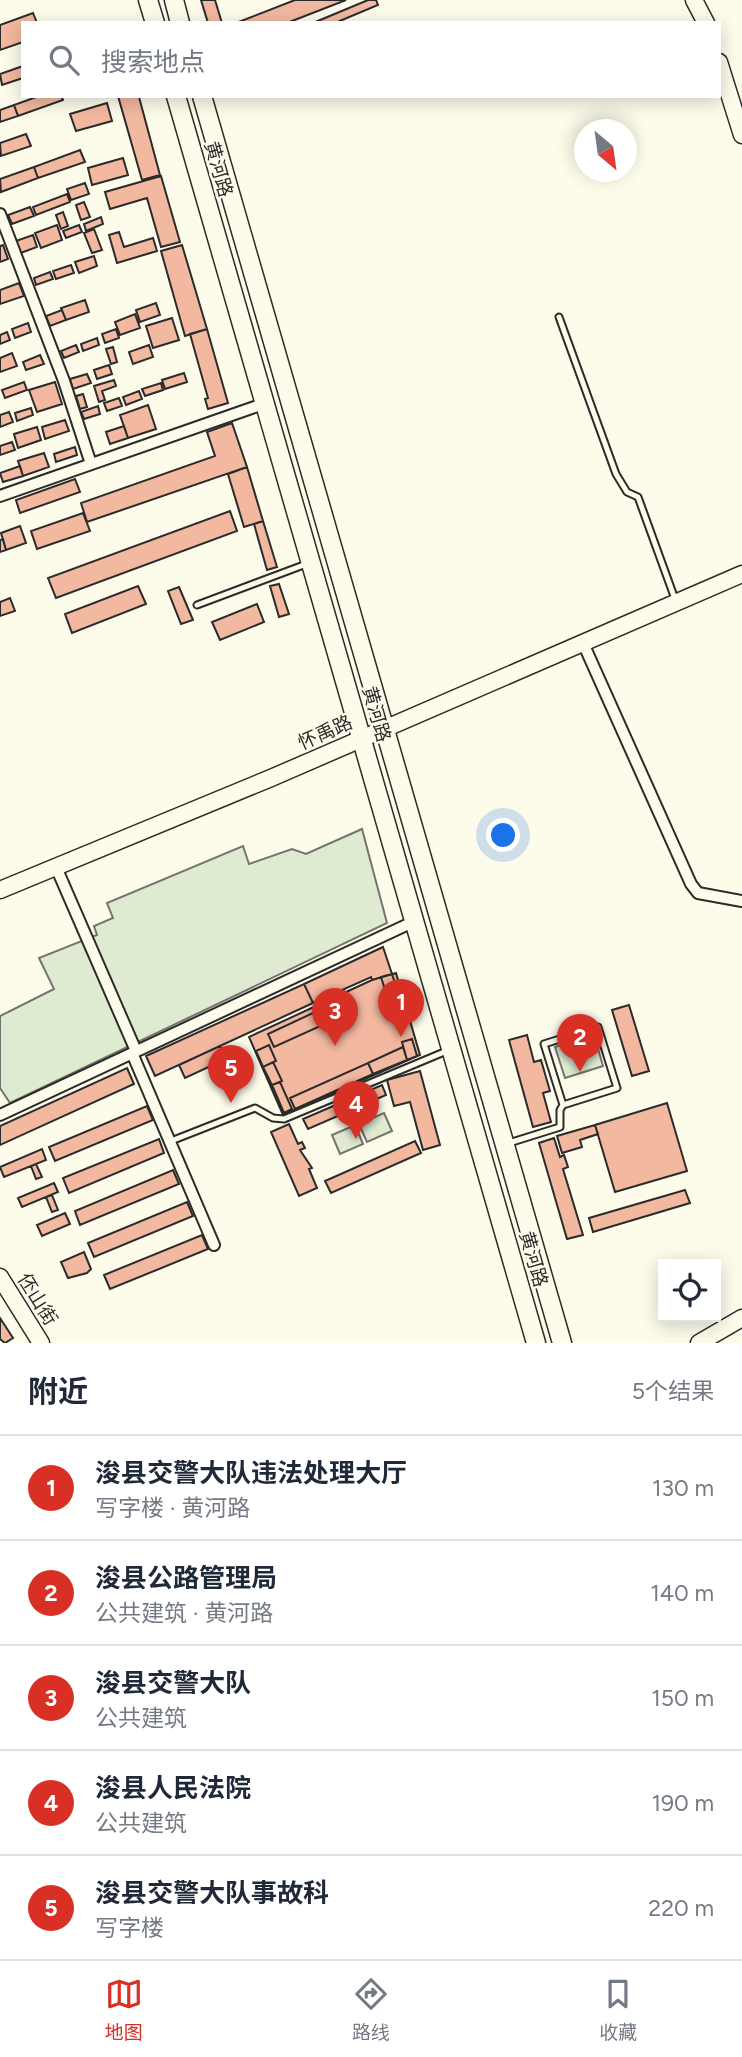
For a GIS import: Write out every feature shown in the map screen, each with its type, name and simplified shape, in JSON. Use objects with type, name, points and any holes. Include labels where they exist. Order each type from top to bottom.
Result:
[{"type":"main road","points":[[148,0],[154,21]]},
{"type":"main road","points":[[174,0],[179,21]]},
{"type":"main road","name":"黄河路","points":[[177,98],[536,1343]]},
{"type":"main road","name":"黄河路","points":[[203,98],[562,1343]]},
{"type":"street","points":[[694,0],[705,21]]},
{"type":"street","points":[[721,68],[741,125]]},
{"type":"street","points":[[0,214],[64,381],[91,464]]},
{"type":"street","points":[[0,496],[266,403]]},
{"type":"street","name":"怀禹路","points":[[0,890],[742,574]]},
{"type":"street","points":[[583,643],[691,884],[698,892],[742,901]]},
{"type":"street","points":[[56,867],[214,1245]]},
{"type":"street","points":[[0,1115],[415,921]]},
{"type":"street","name":"伾山街","points":[[0,1278],[41,1343]]},
{"type":"street","points":[[699,1343],[742,1318]]},
{"type":"lane","points":[[559,317],[616,474],[627,492],[638,497],[676,602]]},
{"type":"lane","points":[[197,605],[312,562]]},
{"type":"lane","points":[[504,1144],[560,1127],[560,1110],[563,1105],[617,1088],[598,1027],[544,1044],[563,1105]]},
{"type":"lane","points":[[171,1141],[255,1108],[273,1118],[284,1119],[452,1049]]},
{"type":"green space","points":[[362,829],[387,923],[10,1103],[0,1088],[0,1016],[54,989],[39,958],[97,935],[94,926],[113,918],[107,903],[243,846],[249,864],[292,849],[306,854]]},
{"type":"green space","points":[[594,1035],[603,1066],[565,1078],[555,1047]]},
{"type":"green space","points":[[384,1113],[392,1131],[367,1142],[359,1124]]},
{"type":"green space","points":[[355,1125],[363,1144],[340,1154],[332,1135]]},
{"type":"building","points":[[201,0],[215,0],[221,21],[207,21]]},
{"type":"building","points":[[295,0],[346,0],[292,21],[241,21]]},
{"type":"building","points":[[368,0],[376,0],[378,5],[340,21],[318,21]]},
{"type":"building","points":[[33,13],[36,21],[21,21],[21,43],[0,50],[0,25]]},
{"type":"building","points":[[21,67],[21,79],[2,85],[0,74]]},
{"type":"building","points":[[33,98],[63,100],[18,116],[14,105]]},
{"type":"building","points":[[119,98],[139,98],[160,175],[142,180]]},
{"type":"building","points":[[107,103],[112,121],[76,131],[70,114]]},
{"type":"building","points":[[14,105],[18,116],[0,122],[0,110]]},
{"type":"building","points":[[26,134],[31,146],[1,156],[0,143]]},
{"type":"building","points":[[80,150],[85,162],[38,178],[34,167]]},
{"type":"building","points":[[123,158],[128,175],[92,185],[88,168]]},
{"type":"building","points":[[34,167],[38,178],[1,192],[0,179]]},
{"type":"building","points":[[161,176],[180,242],[161,247],[147,198],[110,209],[105,192]]},
{"type":"building","points":[[85,183],[89,194],[71,200],[67,189]]},
{"type":"building","points":[[67,194],[70,202],[36,215],[33,207]]},
{"type":"building","points":[[84,202],[90,217],[81,220],[76,205]]},
{"type":"building","points":[[30,207],[34,216],[12,224],[8,215]]},
{"type":"building","points":[[63,212],[68,226],[61,229],[56,215]]},
{"type":"building","points":[[101,217],[103,224],[86,231],[84,224]]},
{"type":"building","points":[[57,225],[62,240],[41,248],[35,233]]},
{"type":"building","points":[[79,225],[82,232],[66,238],[63,231]]},
{"type":"building","points":[[94,229],[102,250],[92,253],[84,233]]},
{"type":"building","points":[[119,232],[124,247],[153,238],[157,251],[117,263],[109,235]]},
{"type":"building","points":[[33,235],[37,247],[18,254],[13,242]]},
{"type":"building","points":[[3,245],[8,259],[0,262],[0,246]]},
{"type":"building","points":[[182,245],[207,329],[185,336],[161,251]]},
{"type":"building","points":[[94,256],[97,266],[79,273],[75,262]]},
{"type":"building","points":[[71,265],[74,273],[56,279],[53,271]]},
{"type":"building","points":[[50,272],[53,279],[36,285],[34,278]]},
{"type":"building","points":[[19,283],[24,296],[0,304],[0,290]]},
{"type":"building","points":[[85,300],[89,312],[66,320],[61,308]]},
{"type":"building","points":[[156,303],[160,315],[140,322],[136,310]]},
{"type":"building","points":[[62,310],[66,320],[50,326],[46,316]]},
{"type":"building","points":[[135,314],[140,328],[120,335],[115,322]]},
{"type":"building","points":[[172,318],[179,340],[153,348],[146,326]]},
{"type":"building","points":[[28,323],[31,332],[15,338],[12,329]]},
{"type":"building","points":[[116,329],[119,338],[105,343],[102,334]]},
{"type":"building","points":[[207,329],[228,403],[208,409],[205,399],[208,398],[190,334]]},
{"type":"building","points":[[7,332],[10,340],[0,344],[0,335]]},
{"type":"building","points":[[97,338],[99,345],[83,351],[81,344]]},
{"type":"building","points":[[76,345],[79,352],[64,358],[61,351]]},
{"type":"building","points":[[149,345],[153,357],[133,364],[129,352]]},
{"type":"building","points":[[113,347],[117,362],[111,364],[106,349]]},
{"type":"building","points":[[12,353],[17,366],[0,372],[0,358]]},
{"type":"building","points":[[40,355],[44,364],[26,370],[23,362]]},
{"type":"building","points":[[109,365],[112,374],[97,379],[94,370]]},
{"type":"building","points":[[184,373],[187,382],[165,389],[162,380]]},
{"type":"building","points":[[87,374],[91,383],[73,389],[70,379]]},
{"type":"building","points":[[114,380],[116,386],[102,391],[105,400],[99,402],[94,386]]},
{"type":"building","points":[[24,382],[27,390],[5,398],[2,390]]},
{"type":"building","points":[[55,382],[62,404],[37,412],[29,390]]},
{"type":"building","points":[[161,383],[163,390],[145,396],[142,389]]},
{"type":"building","points":[[139,391],[142,399],[126,405],[123,397]]},
{"type":"building","points":[[83,394],[87,407],[80,409],[76,396]]},
{"type":"building","points":[[119,398],[122,406],[107,411],[104,403]]},
{"type":"building","points":[[148,405],[156,429],[128,438],[120,415]]},
{"type":"building","points":[[98,406],[100,414],[84,419],[81,412]]},
{"type":"building","points":[[31,408],[33,415],[17,421],[15,413]]},
{"type":"building","points":[[9,412],[13,422],[0,427],[0,415]]},
{"type":"building","points":[[65,420],[69,431],[45,439],[42,427]]},
{"type":"building","points":[[232,423],[247,467],[87,522],[81,503],[215,456],[207,432]]},
{"type":"building","points":[[124,426],[128,438],[110,444],[106,432]]},
{"type":"building","points":[[37,427],[41,440],[18,448],[14,434]]},
{"type":"building","points":[[12,442],[15,450],[0,455],[0,446]]},
{"type":"building","points":[[75,447],[77,455],[56,462],[54,454]]},
{"type":"building","points":[[44,453],[49,467],[23,476],[18,461]]},
{"type":"building","points":[[20,466],[23,476],[3,482],[0,473]]},
{"type":"building","points":[[247,467],[263,521],[244,527],[228,474]]},
{"type":"building","points":[[75,479],[80,492],[20,513],[16,500]]},
{"type":"building","points":[[230,511],[237,531],[56,598],[48,578]]},
{"type":"building","points":[[83,513],[90,531],[37,549],[31,531]]},
{"type":"building","points":[[263,521],[277,567],[267,570],[254,524]]},
{"type":"building","points":[[20,526],[26,543],[6,550],[1,533]]},
{"type":"building","points":[[3,539],[6,550],[0,552],[0,540]]},
{"type":"building","points":[[279,584],[289,614],[279,617],[270,586]]},
{"type":"building","points":[[138,586],[146,604],[72,633],[65,614]]},
{"type":"building","points":[[179,587],[193,620],[181,624],[168,591]]},
{"type":"building","points":[[10,598],[15,611],[0,616],[0,602]]},
{"type":"building","points":[[257,604],[264,622],[220,640],[212,622]]},
{"type":"building","points":[[383,947],[392,974],[372,980],[371,977],[313,1003],[304,984]]},
{"type":"building","points":[[396,973],[420,1055],[283,1115],[249,1037],[372,980]]},
{"type":"building","points":[[392,974],[398,993],[387,996],[381,977]]},
{"type":"building","points":[[304,984],[313,1003],[155,1076],[146,1056]]},
{"type":"building","points":[[398,993],[403,1009],[397,1011],[392,995]]},
{"type":"building","points":[[343,999],[349,1013],[274,1047],[268,1034]]},
{"type":"building","points":[[629,1005],[649,1071],[632,1076],[612,1010]]},
{"type":"building","points":[[527,1035],[534,1062],[541,1060],[550,1091],[543,1093],[551,1122],[533,1127],[509,1040]]},
{"type":"building","points":[[412,1039],[417,1056],[407,1060],[402,1042]]},
{"type":"building","points":[[269,1045],[276,1061],[263,1067],[256,1051]]},
{"type":"building","points":[[220,1046],[226,1059],[185,1078],[179,1065]]},
{"type":"building","points":[[403,1047],[407,1060],[373,1074],[368,1063]]},
{"type":"building","points":[[273,1062],[282,1081],[272,1085],[263,1067]]},
{"type":"building","points":[[368,1063],[373,1074],[295,1109],[290,1098]]},
{"type":"building","points":[[127,1068],[134,1084],[0,1145],[0,1126]]},
{"type":"building","points":[[420,1071],[440,1145],[423,1150],[410,1102],[394,1106],[387,1080]]},
{"type":"building","points":[[280,1082],[292,1109],[284,1113],[272,1085]]},
{"type":"building","points":[[382,1085],[386,1095],[308,1129],[303,1119]]},
{"type":"building","points":[[667,1103],[687,1171],[615,1192],[595,1125]]},
{"type":"building","points":[[147,1106],[153,1120],[55,1161],[49,1147]]},
{"type":"building","points":[[289,1124],[298,1144],[302,1142],[305,1148],[300,1150],[312,1168],[309,1169],[317,1188],[299,1196],[271,1132]]},
{"type":"building","points":[[595,1125],[598,1134],[580,1140],[582,1147],[562,1153],[557,1136]]},
{"type":"building","points":[[554,1138],[560,1157],[564,1155],[568,1167],[563,1169],[583,1235],[567,1239],[539,1143]]},
{"type":"building","points":[[159,1139],[164,1153],[69,1193],[63,1178]]},
{"type":"building","points":[[415,1141],[421,1153],[331,1193],[325,1181]]},
{"type":"building","points":[[42,1149],[46,1160],[4,1177],[0,1167]]},
{"type":"building","points":[[36,1164],[42,1177],[36,1179],[31,1166]]},
{"type":"building","points":[[173,1170],[179,1184],[80,1225],[75,1211]]},
{"type":"building","points":[[54,1183],[58,1192],[22,1207],[18,1198]]},
{"type":"building","points":[[685,1190],[690,1203],[593,1232],[589,1218]]},
{"type":"building","points":[[52,1195],[58,1210],[52,1212],[46,1197]]},
{"type":"building","points":[[187,1202],[193,1216],[94,1257],[88,1243]]},
{"type":"building","points":[[65,1213],[70,1224],[42,1236],[37,1225]]},
{"type":"building","points":[[202,1235],[208,1249],[110,1289],[104,1275]]},
{"type":"building","points":[[84,1252],[91,1269],[87,1273],[68,1278],[61,1262]]},
{"type":"building","points":[[0,1318],[13,1338],[5,1343],[0,1339]]},
{"type":"place","name":"浚县交警大队违法处理大厅","points":[[401,1037]]},
{"type":"place","name":"浚县交警大队","points":[[335,1046]]},
{"type":"place","name":"浚县公路管理局","points":[[580,1072]]},
{"type":"place","name":"浚县交警大队事故科","points":[[231,1103]]},
{"type":"place","name":"浚县人民法院","points":[[356,1139]]}]
